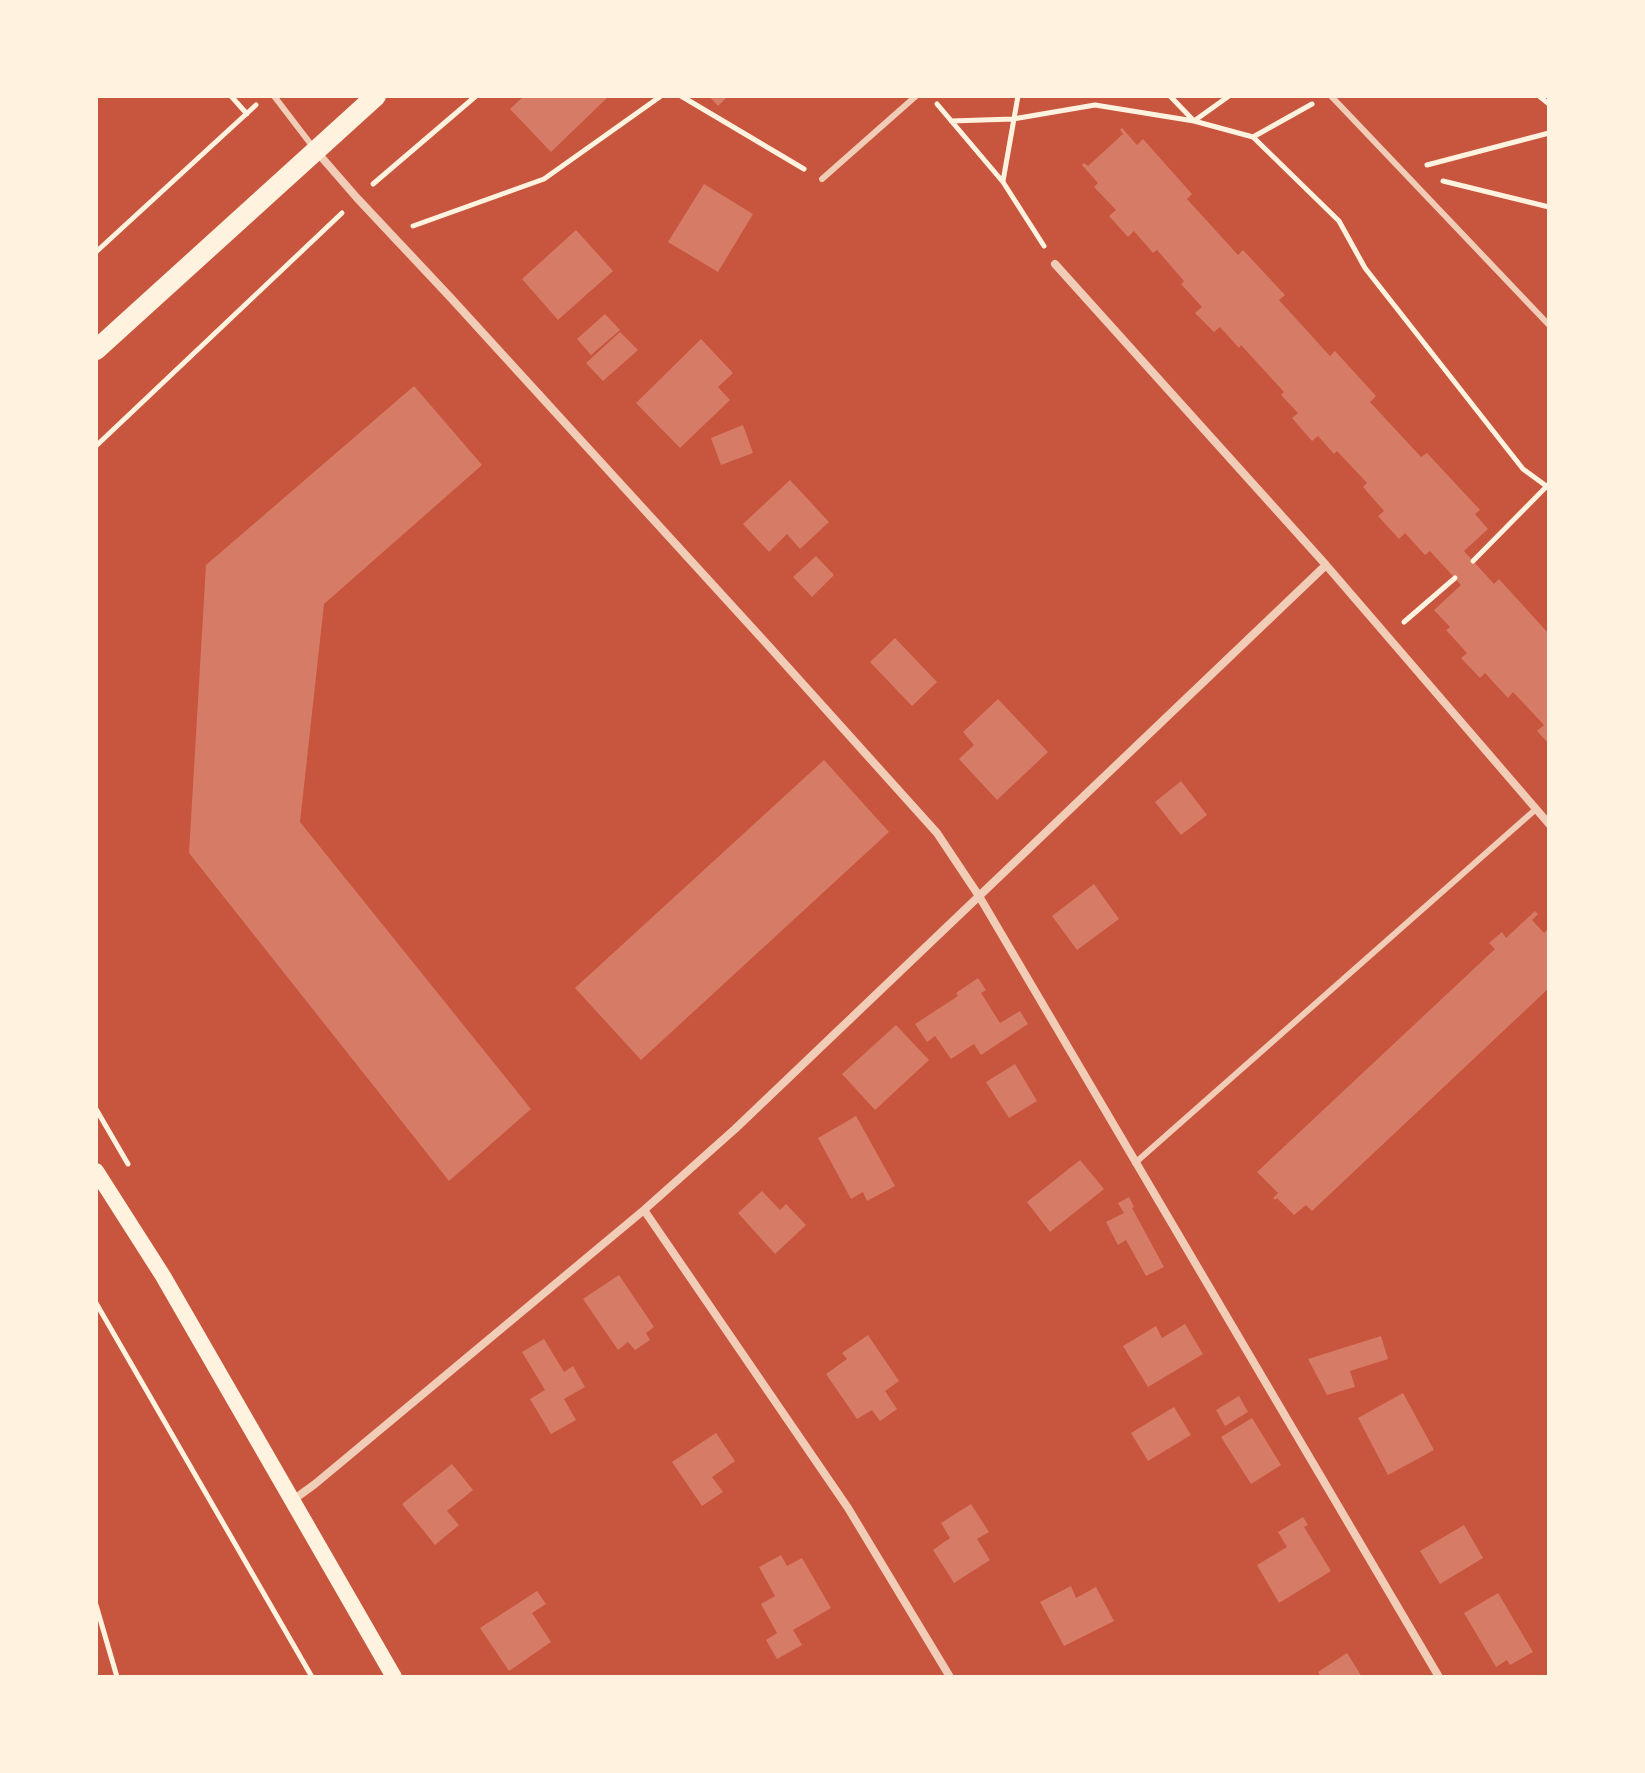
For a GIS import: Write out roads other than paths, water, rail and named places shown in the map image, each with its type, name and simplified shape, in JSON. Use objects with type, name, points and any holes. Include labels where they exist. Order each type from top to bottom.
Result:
[{"type":"main road","points":[[96,350],[376,96]]},
{"type":"main road","points":[[96,1171],[163,1276],[394,1677]]},
{"type":"street","points":[[316,150],[937,833],[979,896],[1439,1677]]},
{"type":"street","points":[[1055,264],[1326,565],[1549,824]]},
{"type":"street","points":[[293,1500],[644,1210],[735,1129],[1326,565]]},
{"type":"street","points":[[644,1210],[848,1508],[950,1677]]},
{"type":"lane","points":[[274,96],[316,150]]},
{"type":"lane","points":[[822,179],[916,96]]},
{"type":"lane","points":[[1331,96],[1549,325]]},
{"type":"lane","points":[[1135,1163],[1536,809]]}]
